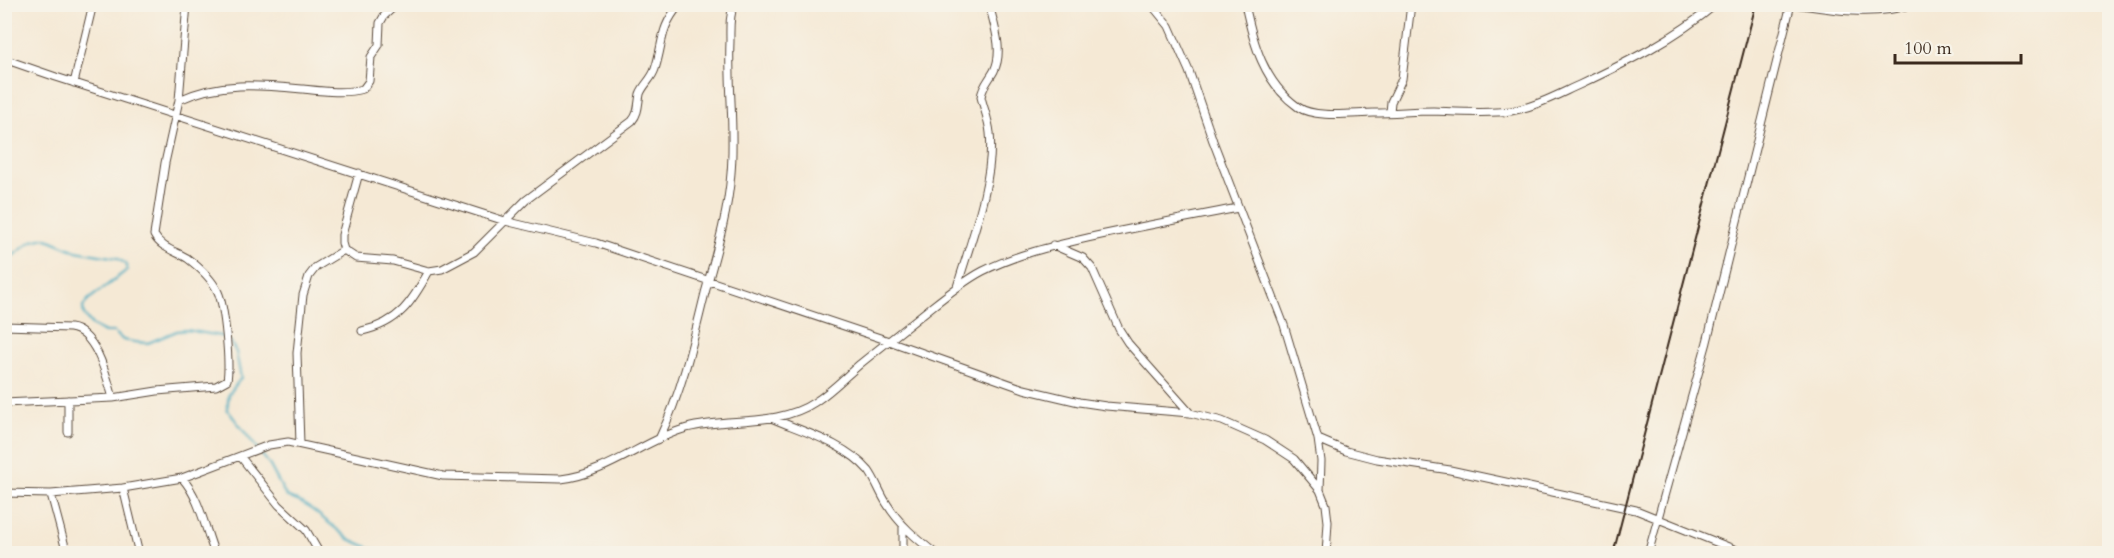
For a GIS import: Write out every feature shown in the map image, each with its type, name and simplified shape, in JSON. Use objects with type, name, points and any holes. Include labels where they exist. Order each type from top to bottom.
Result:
[{"type":"street","points":[[74,82],[93,4]]},
{"type":"street","points":[[4,403],[113,398],[157,391],[216,386],[223,384],[228,378],[219,294],[200,269],[188,259],[161,245],[153,235],[165,163],[179,100],[187,4]]},
{"type":"street","points":[[179,100],[199,91],[235,86],[326,91],[363,89],[369,81],[371,57],[380,45],[380,23],[397,4]]},
{"type":"street","points":[[358,173],[342,235],[344,249],[356,258],[393,261],[429,272],[466,258],[488,240],[540,189],[605,143],[635,118],[641,91],[655,69],[663,29],[680,4]]},
{"type":"street","points":[[660,437],[683,376],[724,222],[731,173],[729,56],[731,15],[734,4]]},
{"type":"street","points":[[957,287],[975,229],[990,161],[990,134],[981,91],[994,70],[998,46],[989,4]]},
{"type":"street","points":[[1151,4],[1169,26],[1177,42],[1284,325],[1318,439],[1321,461],[1320,490]]},
{"type":"street","points":[[1245,4],[1258,55],[1265,70],[1281,91],[1299,107],[1314,113],[1490,112],[1524,108],[1562,93],[1647,50],[1716,4]]},
{"type":"street","points":[[1390,112],[1402,79],[1410,4]]},
{"type":"street","points":[[1648,554],[1709,332],[1793,4],[1847,12],[1871,12],[1900,9],[1913,4]]},
{"type":"street","points":[[4,59],[505,221],[596,243],[889,341],[1024,389],[1106,406],[1190,413],[1222,421],[1265,441],[1294,459],[1320,490],[1326,505],[1328,522],[1326,554]]},
{"type":"street","points":[[4,493],[51,494],[123,488],[182,478],[276,443],[300,444],[443,476],[561,479],[585,474],[628,455],[660,437],[705,424],[790,414],[815,402],[957,287],[1013,257],[1053,246],[1238,208]]},
{"type":"street","points":[[1053,246],[1083,258],[1092,268],[1119,329],[1128,343],[1190,413]]},
{"type":"street","points":[[300,444],[297,353],[303,295],[313,271],[344,249]]},
{"type":"street","points":[[362,331],[382,326],[396,317],[412,300],[429,272]]},
{"type":"street","points":[[4,326],[79,330],[96,350],[113,398]]},
{"type":"street","points":[[68,400],[68,432]]},
{"type":"street","points":[[770,417],[828,442],[852,457],[869,472],[886,503],[903,525],[936,554]]},
{"type":"street","points":[[1318,439],[1346,451],[1377,459],[1486,477],[1636,510],[1746,554]]},
{"type":"street","points":[[240,456],[279,505],[306,530],[320,554]]},
{"type":"street","points":[[182,478],[196,499],[215,554]]},
{"type":"street","points":[[123,488],[139,554]]},
{"type":"street","points":[[51,494],[67,554]]},
{"type":"street","points":[[903,525],[903,554]]},
{"type":"waterway","points":[[4,256],[10,258],[32,241],[45,238],[76,251],[117,258],[126,264],[127,270],[88,300],[83,307],[84,315],[93,326],[105,332],[114,332],[123,340],[148,343],[177,331],[187,330],[226,337]]},
{"type":"waterway","points":[[230,341],[236,352],[241,378],[229,394],[227,409],[269,464],[286,496],[314,511],[349,539],[384,554]]},
{"type":"railway","points":[[1613,554],[1756,4]]}]
